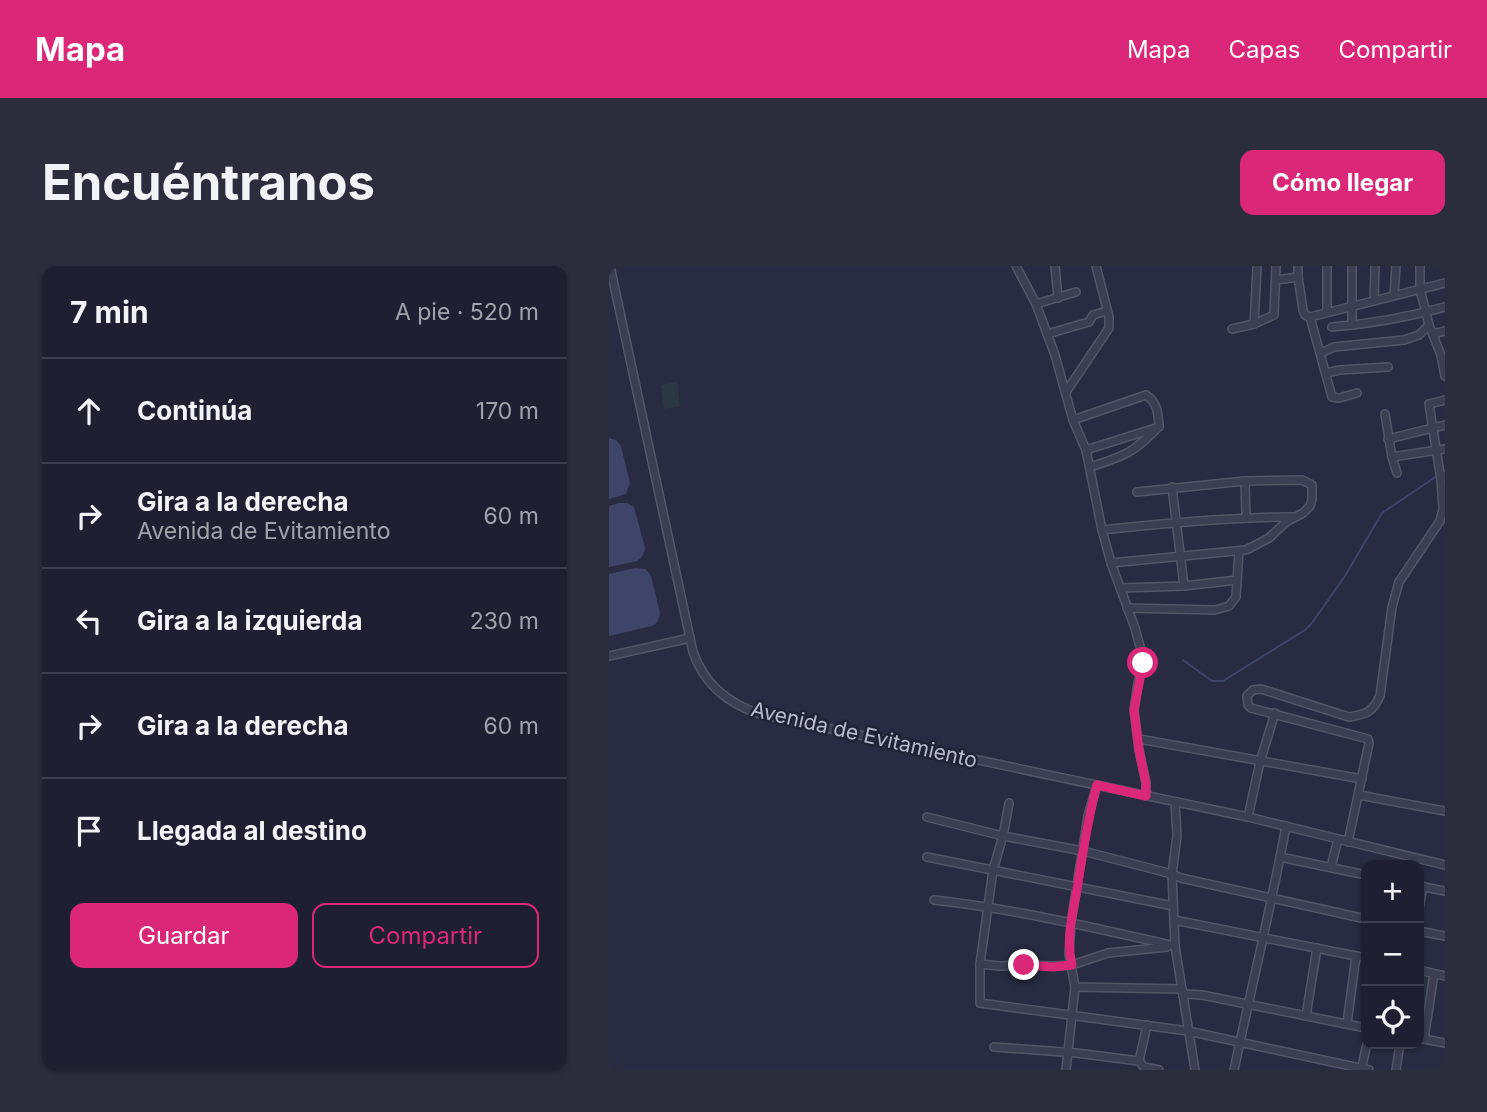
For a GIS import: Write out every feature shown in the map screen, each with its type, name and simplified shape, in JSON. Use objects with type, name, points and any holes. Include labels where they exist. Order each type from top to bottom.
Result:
[{"type":"street","name":"Avenida de Evitamiento","points":[[610,266],[689,638],[696,661],[720,693],[744,709],[760,714],[1248,817],[1445,864]]},
{"type":"street","points":[[1016,266],[1036,304],[1055,355],[1073,420],[1086,450],[1111,562],[1135,628],[1142,659],[1134,710],[1146,796]]},
{"type":"street","points":[[1055,266],[1058,298]]},
{"type":"street","points":[[1066,392],[1109,328],[1096,266]]},
{"type":"street","points":[[1232,329],[1254,324],[1274,315],[1276,266]]},
{"type":"street","points":[[1298,266],[1303,310],[1305,315],[1310,317],[1445,283]]},
{"type":"street","points":[[1327,266],[1327,313]]},
{"type":"street","points":[[1352,266],[1352,325]]},
{"type":"street","points":[[1374,301],[1375,266]]},
{"type":"street","points":[[1394,295],[1396,266]]},
{"type":"street","points":[[1420,266],[1420,289],[1429,325],[1443,355],[1445,376]]},
{"type":"street","points":[[1254,324],[1257,268]]},
{"type":"street","points":[[1276,280],[1298,277]]},
{"type":"street","points":[[1036,304],[1076,292]]},
{"type":"street","points":[[609,298],[618,307]]},
{"type":"street","points":[[1332,327],[1445,307]]},
{"type":"street","points":[[1047,334],[1089,322],[1093,315],[1107,311]]},
{"type":"street","points":[[1310,317],[1332,397],[1357,393]]},
{"type":"street","points":[[1321,353],[1334,347],[1403,340],[1419,335],[1429,325]]},
{"type":"street","points":[[1433,334],[1445,331]]},
{"type":"street","points":[[1327,373],[1388,367]]},
{"type":"street","points":[[1073,420],[1146,396],[1157,409],[1159,426],[1143,444],[1126,455],[1090,467]]},
{"type":"street","points":[[1348,842],[1368,738],[1251,708],[1246,700],[1249,692],[1261,689],[1349,717],[1363,715],[1374,709],[1380,696],[1392,607],[1399,582],[1440,521],[1443,509],[1441,450],[1429,404],[1445,400]]},
{"type":"street","points":[[1385,414],[1397,473]]},
{"type":"street","points":[[1388,439],[1445,425]]},
{"type":"street","points":[[1086,450],[1159,426]]},
{"type":"street","points":[[1392,457],[1441,450]]},
{"type":"street","points":[[1111,562],[1239,551],[1257,545],[1303,513],[1310,506],[1313,491],[1310,482],[1302,480],[1245,481],[1137,492]]},
{"type":"street","points":[[1245,481],[1246,517]]},
{"type":"street","points":[[1172,488],[1184,586]]},
{"type":"street","points":[[1102,530],[1176,521],[1296,517]]},
{"type":"street","points":[[1127,608],[1215,610],[1229,606],[1236,597],[1239,551]]},
{"type":"street","points":[[1121,588],[1184,586],[1237,580]]},
{"type":"street","points":[[609,656],[689,638]]},
{"type":"street","points":[[1248,817],[1260,762],[1275,713]]},
{"type":"street","points":[[1139,739],[1362,779]]},
{"type":"street","points":[[1066,1070],[1075,987],[1069,954],[1071,923],[1088,816],[1097,785]]},
{"type":"street","points":[[1359,795],[1445,811]]},
{"type":"street","points":[[1175,802],[1177,836],[1172,874],[1175,946],[1195,1070]]},
{"type":"street","points":[[1009,803],[993,870],[980,964],[980,1003],[1188,1031],[1364,1070],[1366,1049]]},
{"type":"street","points":[[927,817],[1003,836],[1083,851],[1181,878],[1361,918]]},
{"type":"street","points":[[1234,1070],[1286,826]]},
{"type":"street","points":[[1331,867],[1338,839]]},
{"type":"street","points":[[927,857],[1173,906]]},
{"type":"street","points":[[1280,857],[1361,874]]},
{"type":"street","points":[[1424,887],[1445,891]]},
{"type":"street","points":[[935,900],[1071,923],[1175,946]]},
{"type":"street","points":[[1174,919],[1361,957]]},
{"type":"street","points":[[1424,932],[1445,936]]},
{"type":"street","points":[[980,964],[1053,967],[1072,965],[1108,953],[1175,946]]},
{"type":"street","points":[[1306,1016],[1317,948]]},
{"type":"street","points":[[1347,1024],[1356,956]]},
{"type":"street","points":[[1424,971],[1445,976]]},
{"type":"street","points":[[1424,1028],[1434,974]]},
{"type":"street","points":[[1075,987],[1183,992],[1361,1027]]},
{"type":"street","points":[[1142,1066],[1147,1026]]},
{"type":"street","points":[[1424,1039],[1445,1043]]},
{"type":"street","points":[[994,1047],[1066,1052],[1159,1070]]},
{"type":"street","points":[[1396,1070],[1400,1049]]},
{"type":"shaded area","points":[[677,382],[680,406],[664,409],[661,385]]},
{"type":"shaded area","points":[[1424,976],[1430,977],[1424,1014]]},
{"type":"water","points":[[609,438],[616,440],[621,446],[630,483],[626,494],[609,499]]},
{"type":"water","points":[[619,503],[634,507],[645,548],[643,556],[637,561],[609,567],[609,506]]},
{"type":"water","points":[[635,568],[646,569],[651,576],[659,619],[652,626],[609,636],[609,574]]},
{"type":"waterway","points":[[1183,660],[1212,681],[1223,681],[1305,630],[1345,576],[1382,513],[1437,476]]},
{"type":"route","points":[[1024,965],[1072,965],[1069,954],[1071,923],[1088,816],[1097,785],[1146,796],[1134,710],[1143,663]]}]
